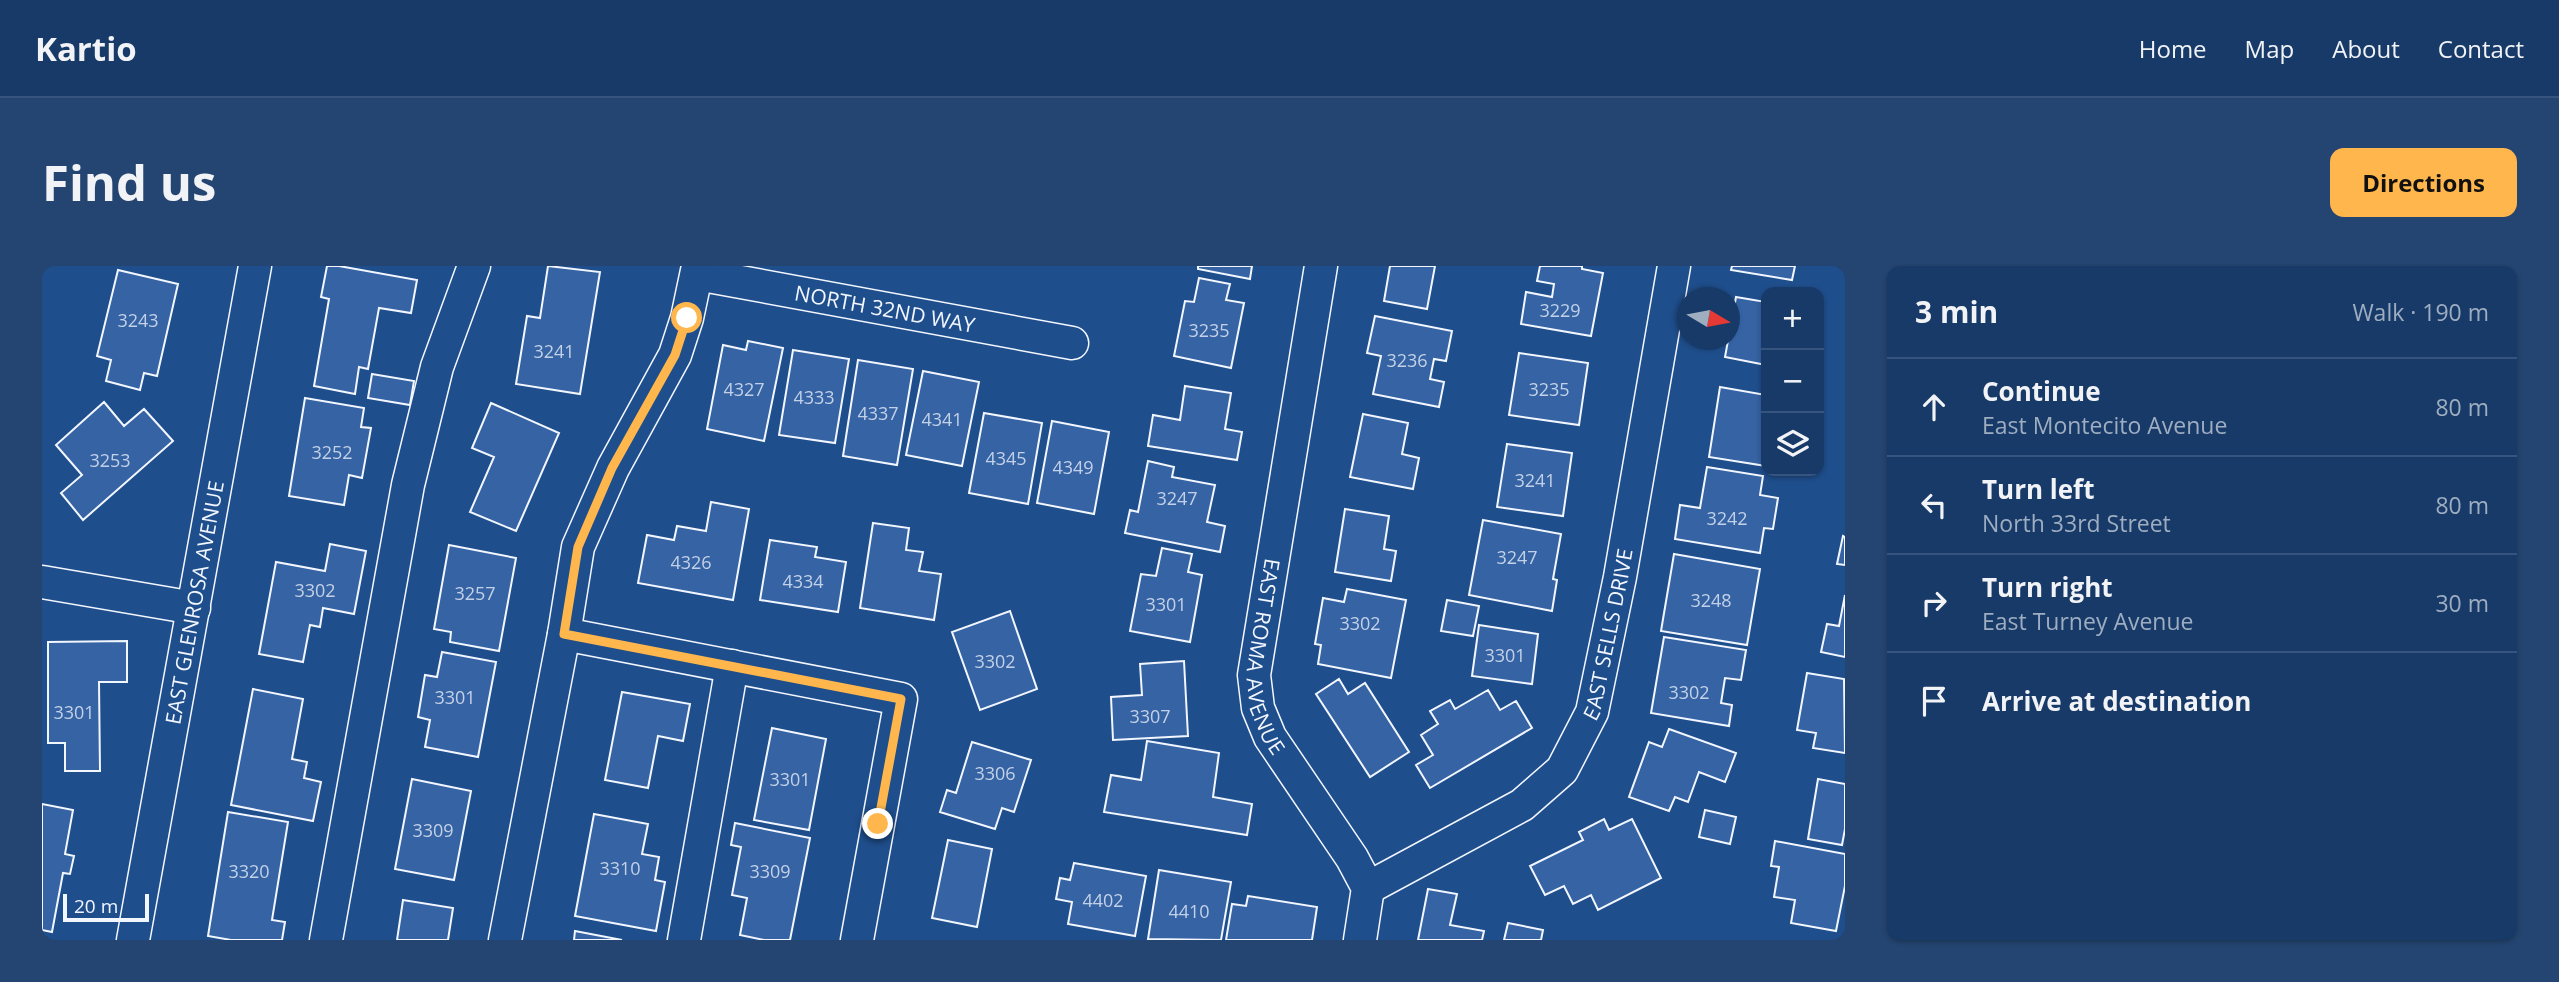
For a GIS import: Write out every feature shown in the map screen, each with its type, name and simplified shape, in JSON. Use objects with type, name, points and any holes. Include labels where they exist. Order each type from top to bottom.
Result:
[{"type":"street","name":"EAST GLENROSA AVENUE","points":[[133,940],[255,266]]},
{"type":"street","points":[[326,940],[408,485],[438,367],[474,266]]},
{"type":"street","name":"EAST ROMA AVENUE","points":[[1321,266],[1254,675],[1258,708],[1270,737],[1352,858],[1368,888]]},
{"type":"street","name":"EAST SELLS DRIVE","points":[[1368,888],[1522,805],[1562,770],[1592,712],[1620,577],[1674,266]]},
{"type":"street","points":[[505,940],[564,634],[578,547],[612,468],[675,355],[697,270]]},
{"type":"street","name":"NORTH 32ND WAY","points":[[697,270],[1072,343]]},
{"type":"street","points":[[42,582],[194,608]]},
{"type":"street","points":[[564,634],[901,699],[857,940]]},
{"type":"street","points":[[684,940],[732,666]]},
{"type":"street","points":[[1360,940],[1368,888]]},
{"type":"building","points":[[327,266],[417,280],[411,313],[379,308],[368,369],[359,367],[355,394],[314,386],[329,299],[321,297]]},
{"type":"building","points":[[548,266],[600,272],[580,394],[516,384],[527,316],[540,318]]},
{"type":"building","points":[[1198,266],[1252,266],[1250,279],[1198,269]]},
{"type":"building","points":[[1390,266],[1435,266],[1427,309],[1384,301]]},
{"type":"building","points":[[1540,266],[1582,266],[1582,269],[1603,273],[1591,336],[1521,324],[1526,292],[1552,297],[1554,284],[1537,281]]},
{"type":"building","points":[[1732,266],[1795,266],[1792,280],[1731,270]]},
{"type":"building","points":[[118,270],[178,284],[157,376],[144,373],[140,390],[106,381],[111,360],[97,356]]},
{"type":"building","points":[[1199,278],[1230,284],[1226,300],[1244,303],[1231,368],[1174,356],[1185,301],[1194,302]]},
{"type":"building","points":[[1740,298],[1761,301],[1761,364],[1725,357],[1726,350],[1740,350]]},
{"type":"building","points":[[1375,316],[1452,331],[1446,361],[1434,359],[1430,379],[1444,382],[1439,407],[1373,394],[1381,356],[1367,353]]},
{"type":"building","points":[[748,341],[783,348],[764,441],[707,429],[723,345],[746,350]]},
{"type":"building","points":[[793,350],[849,359],[835,443],[779,435]]},
{"type":"building","points":[[1519,353],[1588,363],[1579,425],[1509,415]]},
{"type":"building","points":[[858,360],[913,369],[897,465],[843,456]]},
{"type":"building","points":[[923,371],[979,382],[962,466],[906,455]]},
{"type":"building","points":[[372,374],[414,381],[410,405],[368,398]]},
{"type":"building","points":[[1185,386],[1231,393],[1225,429],[1242,432],[1237,460],[1148,446],[1153,415],[1180,420]]},
{"type":"building","points":[[1720,387],[1761,394],[1761,465],[1709,457]]},
{"type":"building","points":[[305,398],[364,408],[361,427],[371,428],[362,478],[349,475],[344,505],[289,496]]},
{"type":"building","points":[[104,402],[124,426],[144,409],[173,441],[83,520],[61,493],[82,475],[56,445]]},
{"type":"building","points":[[491,403],[559,433],[516,531],[470,512],[494,457],[472,448]]},
{"type":"building","points":[[984,413],[1042,423],[1028,504],[969,493]]},
{"type":"building","points":[[1363,414],[1408,423],[1402,454],[1419,458],[1413,489],[1350,477]]},
{"type":"building","points":[[1052,421],[1109,432],[1094,514],[1037,503]]},
{"type":"building","points":[[1507,444],[1572,453],[1563,516],[1497,507]]},
{"type":"building","points":[[1148,461],[1174,467],[1172,477],[1215,485],[1207,522],[1225,526],[1220,552],[1125,533],[1130,510],[1138,512]]},
{"type":"building","points":[[1707,467],[1763,476],[1760,495],[1778,498],[1773,529],[1764,528],[1760,553],[1675,539],[1680,505],[1700,508]]},
{"type":"building","points":[[711,502],[749,509],[733,600],[638,583],[647,535],[674,540],[677,526],[706,531]]},
{"type":"building","points":[[1345,509],[1389,516],[1384,549],[1396,551],[1391,581],[1335,572]]},
{"type":"building","points":[[1483,520],[1561,534],[1553,579],[1557,580],[1552,611],[1469,595]]},
{"type":"building","points":[[873,523],[909,528],[906,550],[923,552],[919,571],[941,574],[934,620],[860,608]]},
{"type":"building","points":[[1843,536],[1845,537],[1845,565],[1837,564]]},
{"type":"building","points":[[770,540],[817,547],[815,557],[846,562],[838,612],[760,600]]},
{"type":"building","points":[[330,544],[366,551],[354,614],[323,608],[320,627],[310,625],[303,662],[259,654],[276,562],[325,571]]},
{"type":"building","points":[[449,545],[516,558],[499,651],[450,642],[451,632],[434,629]]},
{"type":"building","points":[[1162,548],[1192,554],[1188,572],[1202,575],[1190,642],[1130,631],[1141,574],[1156,576]]},
{"type":"building","points":[[1674,554],[1760,569],[1747,645],[1661,631]]},
{"type":"building","points":[[1347,589],[1406,600],[1391,678],[1318,664],[1321,645],[1315,644],[1323,598],[1344,602]]},
{"type":"building","points":[[1845,595],[1845,657],[1821,652],[1827,624],[1839,626]]},
{"type":"building","points":[[1447,600],[1479,606],[1473,636],[1441,631]]},
{"type":"building","points":[[1010,611],[1037,689],[980,710],[952,632]]},
{"type":"building","points":[[1479,625],[1538,634],[1532,684],[1472,676]]},
{"type":"building","points":[[1664,637],[1746,650],[1741,680],[1725,678],[1721,703],[1732,705],[1729,726],[1651,713]]},
{"type":"building","points":[[127,641],[127,682],[99,682],[100,771],[65,771],[65,743],[48,743],[48,642]]},
{"type":"building","points":[[442,652],[496,662],[478,757],[425,747],[430,720],[418,717],[425,675],[437,677]]},
{"type":"building","points":[[1184,661],[1188,736],[1113,740],[1111,697],[1142,695],[1140,664]]},
{"type":"building","points":[[1807,673],[1844,679],[1845,753],[1813,748],[1816,733],[1797,730]]},
{"type":"building","points":[[1339,679],[1348,694],[1365,683],[1409,752],[1370,777],[1316,694]]},
{"type":"building","points":[[253,689],[303,699],[292,759],[307,762],[304,778],[321,782],[313,821],[231,805]]},
{"type":"building","points":[[1488,690],[1500,710],[1516,701],[1532,728],[1430,788],[1416,765],[1433,755],[1421,735],[1438,724],[1430,711],[1450,700],[1455,709]]},
{"type":"building","points":[[622,692],[690,704],[683,741],[658,736],[648,788],[605,780]]},
{"type":"building","points":[[772,728],[826,739],[809,830],[754,820]]},
{"type":"building","points":[[1669,729],[1736,753],[1725,782],[1699,772],[1688,802],[1675,797],[1669,811],[1629,797],[1649,742],[1662,747]]},
{"type":"building","points":[[1147,741],[1219,753],[1213,797],[1252,804],[1247,835],[1104,812],[1111,775],[1141,780]]},
{"type":"building","points":[[972,742],[1031,760],[1014,812],[1002,808],[995,829],[940,812],[947,790],[956,793]]},
{"type":"building","points":[[412,779],[471,791],[454,880],[395,869]]},
{"type":"building","points":[[1818,779],[1845,784],[1845,829],[1842,845],[1808,839]]},
{"type":"building","points":[[42,804],[73,810],[65,854],[74,856],[70,874],[63,873],[52,932],[42,930]]},
{"type":"building","points":[[1705,810],[1736,817],[1730,844],[1699,837]]},
{"type":"building","points":[[228,812],[288,822],[272,920],[285,922],[282,940],[231,940],[208,936]]},
{"type":"building","points":[[594,814],[648,824],[642,854],[659,857],[655,880],[665,882],[656,931],[575,916]]},
{"type":"building","points":[[1604,819],[1609,830],[1632,819],[1661,878],[1598,910],[1591,895],[1573,904],[1564,886],[1545,895],[1530,866],[1583,840],[1579,832]]},
{"type":"building","points":[[735,823],[810,838],[790,940],[764,940],[740,935],[747,898],[732,895],[741,847],[731,845]]},
{"type":"building","points":[[948,840],[992,849],[977,927],[932,918]]},
{"type":"building","points":[[1775,841],[1845,854],[1845,886],[1836,931],[1791,923],[1795,900],[1774,897],[1779,867],[1771,866]]},
{"type":"building","points":[[1074,863],[1146,876],[1135,936],[1068,924],[1072,902],[1056,899],[1060,878],[1070,880]]},
{"type":"building","points":[[1159,870],[1231,882],[1221,940],[1148,939]]},
{"type":"building","points":[[1428,889],[1457,894],[1450,925],[1484,931],[1482,940],[1418,940]]},
{"type":"building","points":[[1248,896],[1317,907],[1312,940],[1226,940],[1232,904],[1246,906]]},
{"type":"building","points":[[403,900],[453,908],[448,940],[397,940]]},
{"type":"building","points":[[1508,923],[1543,930],[1541,940],[1504,940]]},
{"type":"building","points":[[575,931],[622,940],[574,940]]},
{"type":"route","points":[[687,318],[675,355],[612,468],[578,547],[564,634],[901,699],[878,824]]}]
